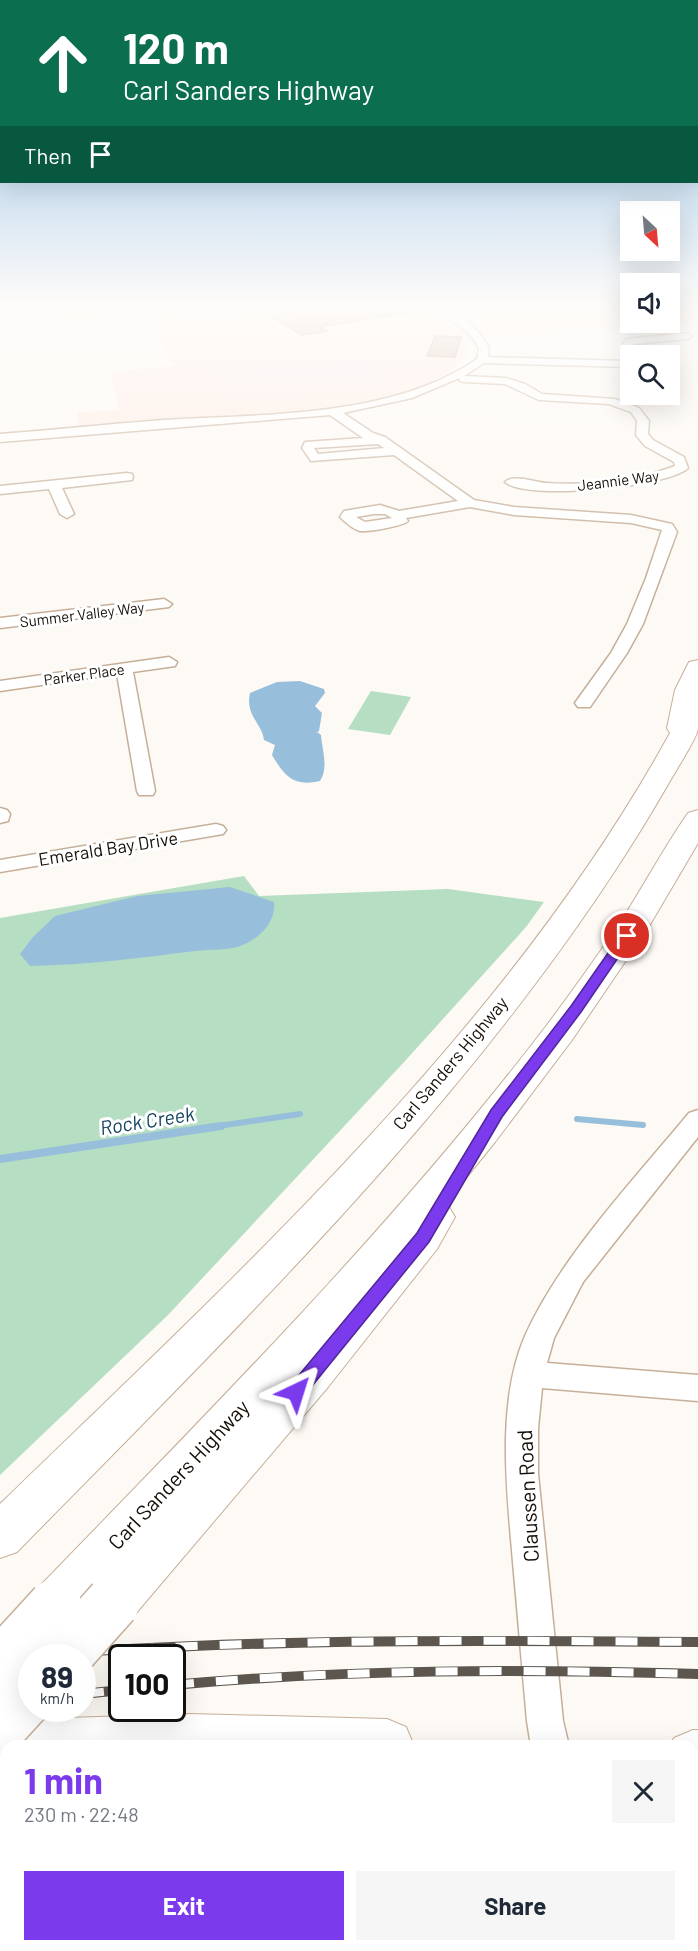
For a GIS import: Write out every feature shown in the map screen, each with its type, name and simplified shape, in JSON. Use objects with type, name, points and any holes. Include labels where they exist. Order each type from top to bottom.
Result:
[{"type":"main road","points":[[675,751],[687,690],[698,667]]},
{"type":"main road","name":"Carl Sanders Highway","points":[[0,1536],[221,1315],[412,1111],[483,1026],[554,935],[635,818],[675,751],[698,706]]},
{"type":"main road","name":"Carl Sanders Highway","points":[[0,1666],[302,1340],[395,1236],[496,1114],[576,1009],[627,936],[698,819]]},
{"type":"main road","points":[[76,1644],[312,1374],[423,1238],[496,1114]]},
{"type":"main road","points":[[0,1727],[18,1707]]},
{"type":"street","points":[[0,438],[188,428],[340,413],[428,395]]},
{"type":"street","name":"Jeannie Way","points":[[512,482],[546,487],[621,482],[672,473],[682,468],[680,460],[649,443],[642,435],[643,421],[635,410],[611,401],[536,395]]},
{"type":"street","points":[[340,413],[369,436],[381,440],[470,503]]},
{"type":"street","points":[[381,440],[309,445],[308,448],[315,458],[394,451]]},
{"type":"street","points":[[0,490],[127,477]]},
{"type":"street","points":[[54,485],[67,514]]},
{"type":"street","points":[[397,515],[470,503],[514,511],[650,521],[667,527],[670,532],[655,577],[620,651],[584,703]]},
{"type":"street","name":"Summer Valley Way","points":[[0,623],[164,604]]},
{"type":"street","name":"Parker Place","points":[[0,686],[168,662]]},
{"type":"street","points":[[124,668],[146,791]]},
{"type":"street","name":"Emerald Bay Drive","points":[[0,866],[216,830]]},
{"type":"street","name":"Claussen Road","points":[[549,1740],[545,1721],[522,1474],[522,1428],[529,1374],[539,1338],[573,1275],[698,1119]]},
{"type":"street","points":[[529,1374],[698,1388]]},
{"type":"shaded area","points":[[115,395],[403,395],[350,408],[79,430],[77,412],[119,410]]},
{"type":"shaded area","points":[[223,395],[280,395],[227,400]]},
{"type":"green space","points":[[371,691],[411,697],[390,735],[348,729]]},
{"type":"green space","points":[[244,876],[259,896],[448,889],[544,902],[526,927],[405,1061],[168,1315],[0,1475],[0,918]]},
{"type":"water","points":[[300,681],[324,689],[325,693],[315,706],[322,713],[317,732],[321,735],[324,770],[320,781],[311,783],[297,781],[281,769],[272,755],[275,745],[264,740],[249,701],[250,693],[277,682]]},
{"type":"water","points":[[230,887],[274,902],[273,915],[267,927],[257,937],[240,946],[113,961],[30,966],[20,954],[33,937],[55,916],[137,896]]},
{"type":"waterway","name":"Rock Creek","points":[[211,1127],[300,1114]]},
{"type":"waterway","name":"Rock Creek","points":[[577,1119],[643,1125]]},
{"type":"waterway","name":"Rock Creek","points":[[0,1159],[221,1126]]},
{"type":"railway","points":[[0,1658],[87,1651],[349,1642],[698,1642]]},
{"type":"railway","points":[[186,1684],[369,1673],[566,1671],[698,1674]]},
{"type":"railway","points":[[96,1693],[108,1691]]},
{"type":"railway","points":[[0,1703],[18,1701]]},
{"type":"route","points":[[296,1392],[423,1238],[496,1114],[576,1009],[627,936]]}]
